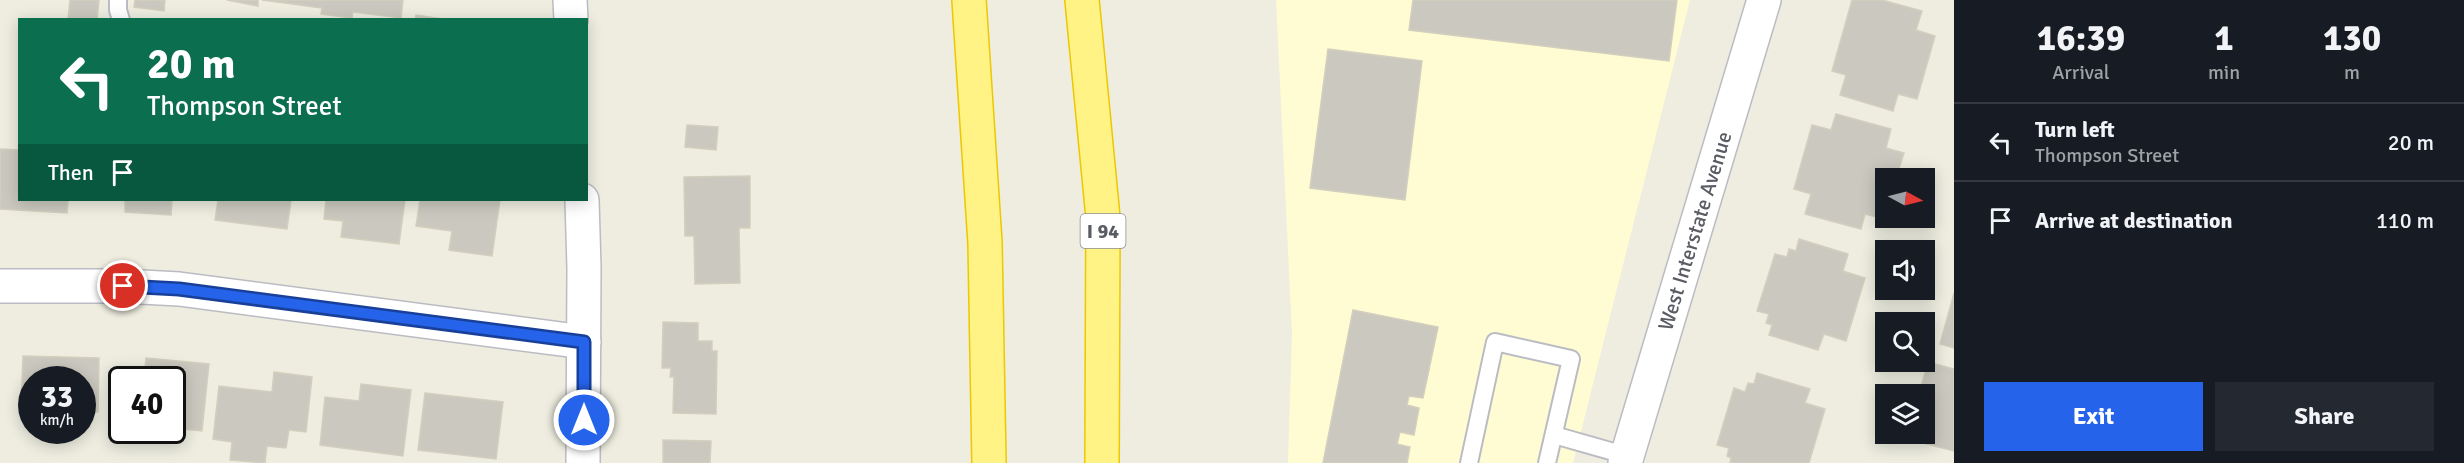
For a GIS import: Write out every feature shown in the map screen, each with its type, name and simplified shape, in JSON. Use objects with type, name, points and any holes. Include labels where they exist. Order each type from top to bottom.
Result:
[{"type":"highway","points":[[969,0],[985,243],[989,463]]},
{"type":"highway","name":"I 94","points":[[1082,0],[1103,218],[1102,463]]},
{"type":"street","points":[[570,0],[572,18]]},
{"type":"street","name":"West Interstate Avenue","points":[[1627,459],[1764,0]]},
{"type":"street","points":[[582,201],[583,463]]},
{"type":"street","points":[[0,286],[123,286],[179,289],[584,342]]},
{"type":"lane","points":[[118,0],[121,18]]},
{"type":"lane","points":[[1469,463],[1495,342],[1571,358],[1547,463]]},
{"type":"lane","points":[[1554,435],[1627,459]]},
{"type":"shaded area","points":[[1276,0],[1690,0],[1573,463],[1288,463],[1292,334]]},
{"type":"building","points":[[70,0],[99,0],[97,18],[68,18]]},
{"type":"building","points":[[135,0],[165,0],[164,11],[134,7]]},
{"type":"building","points":[[227,0],[258,0],[258,6]]},
{"type":"building","points":[[262,0],[403,0],[401,18],[353,12],[352,18],[321,14],[322,8]]},
{"type":"building","points":[[1413,0],[1677,0],[1669,61],[1409,30]]},
{"type":"building","points":[[1852,0],[1882,0],[1922,11],[1916,30],[1935,36],[1917,99],[1898,94],[1893,111],[1840,95],[1846,75],[1832,71]]},
{"type":"building","points":[[416,15],[436,18],[415,18]]},
{"type":"building","points":[[1328,49],[1422,61],[1405,200],[1310,188]]},
{"type":"building","points":[[1836,114],[1891,129],[1886,148],[1904,153],[1899,168],[1875,168],[1875,216],[1865,214],[1861,229],[1805,214],[1811,194],[1794,189],[1812,125],[1831,130]]},
{"type":"building","points":[[687,125],[718,127],[716,150],[685,147]]},
{"type":"building","points":[[0,149],[18,150],[18,201],[68,201],[67,213],[0,209]]},
{"type":"building","points":[[750,176],[750,228],[739,228],[740,283],[695,284],[694,236],[685,236],[684,177]]},
{"type":"building","points":[[125,201],[172,201],[171,215],[125,212]]},
{"type":"building","points":[[218,201],[291,201],[287,229],[215,220]]},
{"type":"building","points":[[326,201],[405,201],[399,244],[341,237],[343,221],[324,219]]},
{"type":"building","points":[[420,201],[500,201],[492,256],[449,250],[452,231],[416,226]]},
{"type":"building","points":[[1799,239],[1848,254],[1843,271],[1865,278],[1846,341],[1824,334],[1818,350],[1769,335],[1772,325],[1766,323],[1769,314],[1757,311],[1775,254],[1787,257],[1789,249],[1796,251]]},
{"type":"building","points":[[1954,293],[1954,348],[1940,344]]},
{"type":"building","points":[[1353,310],[1438,327],[1423,398],[1409,396],[1407,405],[1419,408],[1414,435],[1400,432],[1397,444],[1410,447],[1407,463],[1323,463]]},
{"type":"building","points":[[663,322],[698,323],[698,341],[712,341],[712,351],[717,351],[716,414],[673,413],[674,377],[670,377],[671,368],[662,368]]},
{"type":"building","points":[[23,356],[99,358],[98,412],[96,412],[96,366],[23,366]]},
{"type":"building","points":[[146,358],[209,364],[202,431],[186,429],[186,366],[145,366]]},
{"type":"building","points":[[1935,364],[1954,369],[1954,451],[1927,444],[1935,444],[1935,384],[1922,384],[1925,372],[1935,372]]},
{"type":"building","points":[[274,372],[312,377],[306,432],[289,430],[286,448],[267,446],[265,463],[230,460],[232,442],[213,439],[219,386],[272,392]]},
{"type":"building","points":[[1757,373],[1810,389],[1805,403],[1825,409],[1809,463],[1730,463],[1731,458],[1727,456],[1729,448],[1717,445],[1734,388],[1745,392],[1748,383],[1754,384]]},
{"type":"building","points":[[361,384],[411,390],[403,456],[320,445],[325,397],[359,401]]},
{"type":"building","points":[[425,393],[503,402],[496,459],[418,450]]},
{"type":"building","points":[[663,440],[711,441],[710,463],[663,463]]},
{"type":"route","points":[[123,286],[179,289],[584,342],[584,420]]}]
